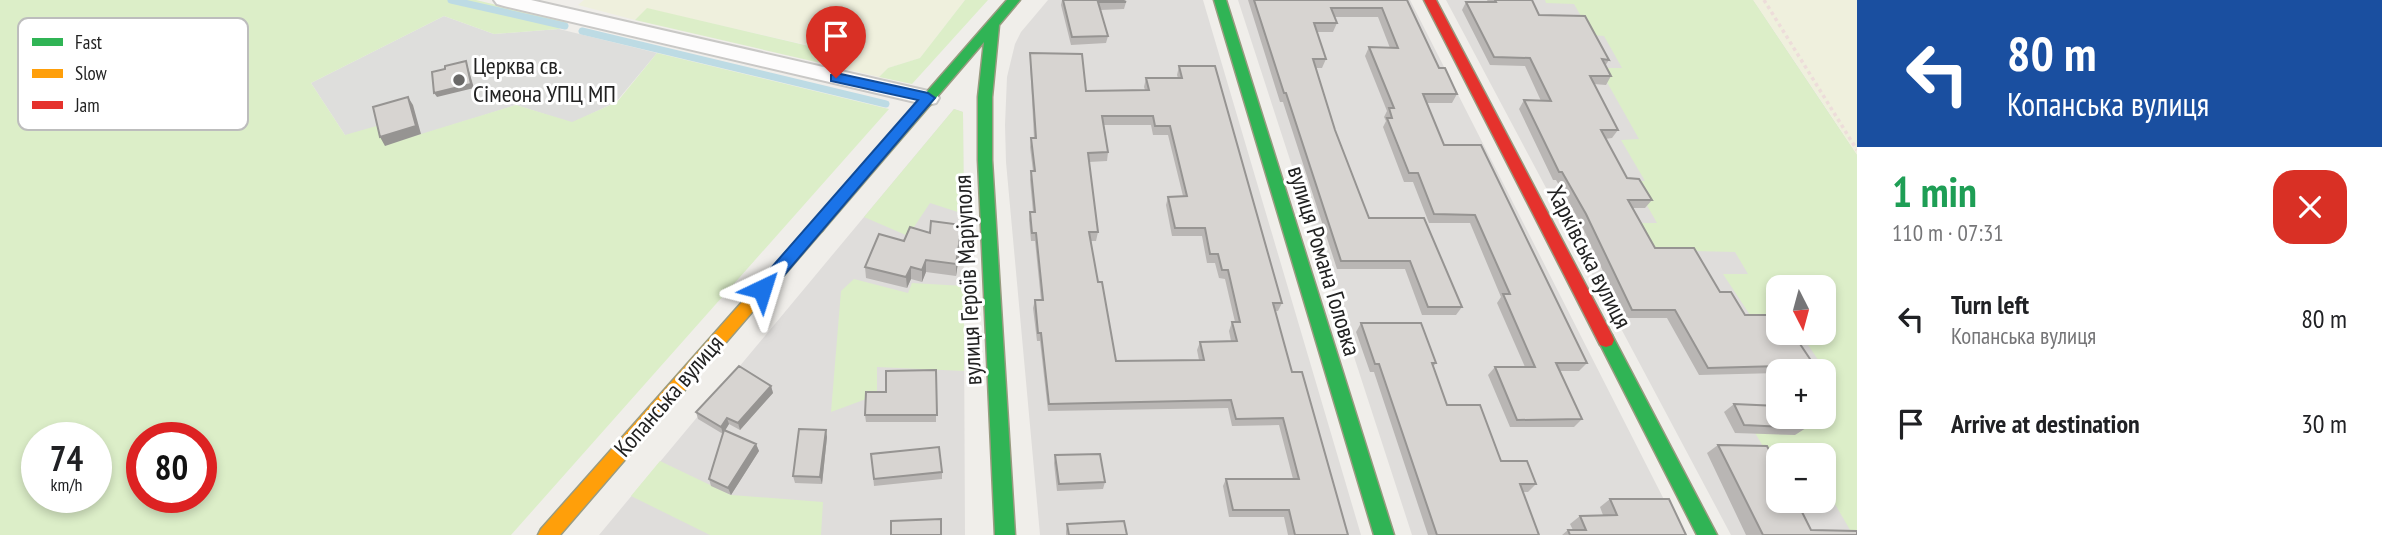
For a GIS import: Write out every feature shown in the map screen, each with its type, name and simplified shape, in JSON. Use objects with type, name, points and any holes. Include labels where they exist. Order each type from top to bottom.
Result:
[{"type":"main road","name":"Копанська вулиця","points":[[548,535],[1014,0]]},
{"type":"main road","name":"вулиця Романа Головка","points":[[1220,0],[1384,535]]},
{"type":"main road","name":"Харківська вулиця","points":[[1430,0],[1707,535]]},
{"type":"main road","name":"вулиця Героїв Маріуполя","points":[[993,23],[985,97],[985,160],[1005,535]]},
{"type":"street","points":[[504,0],[928,98]]},
{"type":"path","points":[[1764,0],[1857,150]]},
{"type":"shaded area","points":[[1048,0],[1203,0],[1361,535],[1040,535],[1006,162],[1005,125],[1007,77],[1015,44],[1021,32]]},
{"type":"shaded area","points":[[1238,0],[1410,0],[1682,535],[1412,535]]},
{"type":"shaded area","points":[[1446,0],[1753,0],[1857,155],[1857,535],[1731,535]]},
{"type":"shaded area","points":[[444,16],[494,34],[559,29],[657,53],[616,102],[572,123],[516,105],[385,146],[345,135],[311,83]]},
{"type":"shaded area","points":[[954,109],[963,112],[965,535],[599,535]]},
{"type":"green space","points":[[0,0],[476,0],[567,22],[559,29],[494,34],[444,16],[311,83],[345,135],[380,125],[385,145],[516,105],[572,122],[617,102],[657,53],[889,109],[511,535],[0,535]]},
{"type":"green space","points":[[584,0],[965,0],[920,58],[888,68],[879,77],[838,67],[842,53],[648,9],[635,20],[578,5]]},
{"type":"green space","points":[[965,0],[988,0],[912,84],[879,77],[888,68],[920,58]]},
{"type":"green space","points":[[1545,0],[1753,0],[1857,155],[1857,535],[1853,535],[1836,506],[1836,443],[1766,443],[1766,451],[1755,433],[1766,427],[1836,429],[1836,359],[1818,359],[1808,345],[1836,345],[1836,275],[1766,275],[1766,318],[1752,318],[1723,274],[1748,274],[1735,252],[1653,250],[1637,223],[1657,223],[1633,181],[1645,181],[1621,140],[1639,139],[1599,68],[1622,68],[1604,36],[1592,35],[1574,4],[1546,3]]},
{"type":"green space","points":[[1753,0],[1857,0],[1857,155],[1826,108]]},
{"type":"green space","points":[[647,8],[843,54],[838,67],[635,20]]},
{"type":"green space","points":[[954,109],[963,112],[964,214],[930,203],[908,236],[864,217]]},
{"type":"green space","points":[[854,279],[908,293],[912,283],[964,286],[964,371],[877,367],[877,395],[831,412],[841,291]]},
{"type":"green space","points":[[660,461],[731,495],[823,502],[821,535],[710,535],[631,496]]},
{"type":"water","points":[[845,32],[853,39],[843,54],[818,48],[832,33]]},
{"type":"building","points":[[1063,0],[1126,2],[1098,2],[1108,36],[1072,37]]},
{"type":"building","points":[[1254,0],[1407,0],[1439,68],[1445,68],[1457,94],[1423,94],[1444,145],[1481,145],[1587,363],[1556,363],[1582,419],[1517,420],[1495,367],[1535,367],[1503,294],[1510,294],[1475,215],[1434,214],[1418,173],[1409,173],[1387,118],[1392,118],[1389,108],[1394,108],[1369,47],[1398,48],[1382,8],[1331,8],[1337,23],[1314,23],[1326,59],[1313,59],[1335,130],[1369,218],[1424,218],[1462,307],[1428,307],[1410,261],[1341,261]]},
{"type":"building","points":[[1495,0],[1532,0],[1539,15],[1585,16],[1609,60],[1602,59],[1611,76],[1590,76],[1618,130],[1601,130],[1627,178],[1639,179],[1652,200],[1628,200],[1655,248],[1694,248],[1720,292],[1731,292],[1745,315],[1766,315],[1766,345],[1801,345],[1810,359],[1766,359],[1766,366],[1708,368],[1675,310],[1632,310],[1586,214],[1562,172],[1559,172],[1524,100],[1551,101],[1530,58],[1494,57],[1466,2],[1496,2]]},
{"type":"building","points":[[1030,53],[1082,54],[1086,91],[1149,90],[1146,78],[1182,78],[1179,66],[1215,66],[1282,303],[1273,303],[1292,372],[1302,372],[1348,535],[1295,535],[1289,510],[1233,510],[1226,479],[1299,479],[1283,418],[1236,419],[1231,400],[1049,404],[1035,300],[1043,300],[1036,233],[1032,233],[1030,212],[1035,212],[1031,171],[1035,171],[1031,138],[1036,138]],"holes":[[[1102,116],[1153,116],[1155,126],[1170,126],[1187,196],[1168,197],[1175,228],[1205,228],[1210,254],[1218,254],[1222,270],[1228,270],[1240,322],[1232,322],[1237,341],[1200,342],[1204,360],[1116,361],[1102,282],[1098,282],[1089,232],[1098,232],[1088,153],[1108,152]]]},
{"type":"building","points":[[466,61],[471,84],[434,93],[432,72]]},
{"type":"building","points":[[408,97],[416,126],[380,137],[373,107]]},
{"type":"building","points":[[931,221],[962,225],[956,264],[926,260],[922,270],[911,267],[906,277],[865,267],[879,234],[904,241],[910,227],[930,233]]},
{"type":"building","points":[[1361,323],[1421,323],[1436,363],[1432,363],[1447,405],[1480,405],[1501,461],[1527,461],[1536,484],[1520,484],[1539,535],[1437,535],[1379,364],[1375,364]]},
{"type":"building","points":[[739,366],[771,386],[738,423],[727,418],[721,427],[696,412]]},
{"type":"building","points":[[936,370],[937,415],[865,415],[866,392],[886,392],[886,371]]},
{"type":"building","points":[[1734,404],[1766,405],[1766,426],[1744,425]]},
{"type":"building","points":[[799,429],[826,430],[820,477],[793,476]]},
{"type":"building","points":[[724,430],[756,444],[728,488],[709,479]]},
{"type":"building","points":[[1718,445],[1766,446],[1766,513],[1802,513],[1811,530],[1857,531],[1857,535],[1763,535]]},
{"type":"building","points":[[939,447],[942,472],[874,479],[871,454]]},
{"type":"building","points":[[1100,454],[1105,482],[1059,484],[1055,455]]},
{"type":"building","points":[[1610,499],[1669,499],[1686,535],[1570,535],[1568,530],[1586,530],[1580,516],[1617,515]]},
{"type":"building","points":[[941,519],[941,535],[891,535],[891,521]]},
{"type":"building","points":[[1124,521],[1127,535],[1069,535],[1067,524]]},
{"type":"waterway","points":[[451,0],[565,26]]},
{"type":"waterway","points":[[582,31],[886,104]]},
{"type":"traffic: fast","points":[[817,227],[1014,0]]},
{"type":"traffic: fast","points":[[1220,0],[1384,535]]},
{"type":"traffic: fast","points":[[993,23],[985,97],[985,160],[1005,535]]},
{"type":"traffic: fast","points":[[1606,340],[1707,535]]},
{"type":"traffic: slow","points":[[548,535],[817,227]]},
{"type":"traffic: jam","points":[[1430,0],[1606,340]]},
{"type":"place","name":"Церква св. Сімеона УПЦ МП","points":[[459,80]]},
{"type":"route","points":[[762,289],[928,98],[836,78]]}]
